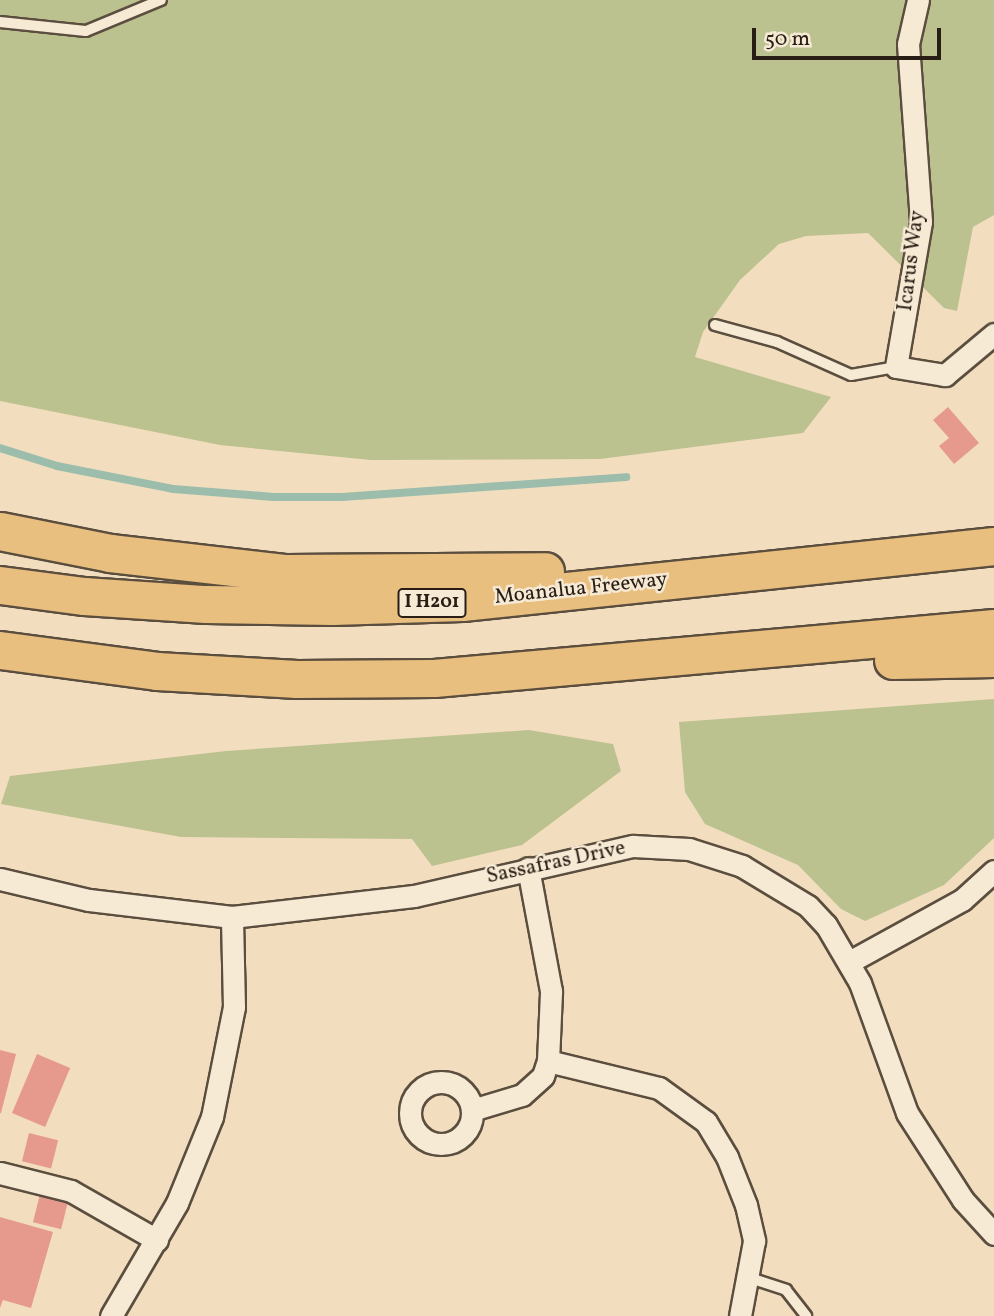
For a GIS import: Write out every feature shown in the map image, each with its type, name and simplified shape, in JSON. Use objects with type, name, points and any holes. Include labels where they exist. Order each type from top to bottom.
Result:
[{"type":"highway","points":[[0,529],[110,554],[286,573],[407,575],[863,561]]},
{"type":"highway","name":"Moanalua Freeway","points":[[0,584],[97,597],[345,606],[462,602],[994,546]]},
{"type":"highway","points":[[0,650],[157,671],[297,679],[434,678],[574,668],[994,628]]},
{"type":"highway","points":[[574,668],[994,657]]},
{"type":"street","name":"Icarus Way","points":[[896,367],[921,222],[908,44],[918,0]]},
{"type":"street","points":[[896,367],[945,375],[994,334]]},
{"type":"street","name":"Sassafras Drive","points":[[0,879],[89,900],[232,917],[414,896],[633,846],[689,849],[742,866],[808,906],[850,961],[906,1113],[963,1200],[994,1234]]},
{"type":"street","points":[[472,1110],[522,1095],[543,1076],[548,1060],[551,991],[528,868]]},
{"type":"street","points":[[850,961],[962,900],[994,871]]},
{"type":"street","points":[[111,1316],[157,1240],[198,1159],[218,1093],[234,1007],[232,917]]},
{"type":"street","points":[[548,1060],[659,1088],[677,1097],[706,1122],[727,1157],[746,1205],[754,1241],[750,1278],[740,1316]]},
{"type":"street","points":[[0,1173],[71,1191],[157,1240]]},
{"type":"lane","points":[[0,22],[86,31],[161,0]]},
{"type":"lane","points":[[715,325],[777,342],[851,375],[896,367]]},
{"type":"lane","points":[[750,1278],[786,1290],[806,1316]]},
{"type":"green space","points":[[0,0],[994,0],[994,215],[973,227],[957,311],[944,308],[868,233],[806,236],[779,244],[740,280],[703,332],[695,357],[831,397],[803,433],[600,459],[371,460],[220,445],[0,401]]},
{"type":"green space","points":[[994,699],[994,838],[944,885],[865,921],[841,909],[798,865],[705,824],[685,792],[679,722]]},
{"type":"green space","points":[[529,730],[613,744],[621,771],[522,845],[432,866],[412,839],[181,837],[1,804],[10,776],[226,751]]},
{"type":"building","points":[[948,407],[979,443],[954,464],[939,446],[949,438],[933,420]]},
{"type":"building","points":[[0,1050],[16,1054],[1,1113],[0,1113]]},
{"type":"building","points":[[37,1054],[70,1068],[45,1127],[12,1113]]},
{"type":"building","points":[[29,1133],[58,1140],[51,1168],[22,1161]]},
{"type":"building","points":[[40,1194],[68,1201],[61,1229],[33,1222]]},
{"type":"building","points":[[0,1217],[53,1232],[31,1308],[3,1300],[0,1308]]},
{"type":"waterway","points":[[0,448],[57,466],[173,489],[274,497],[342,497],[626,477]]}]
